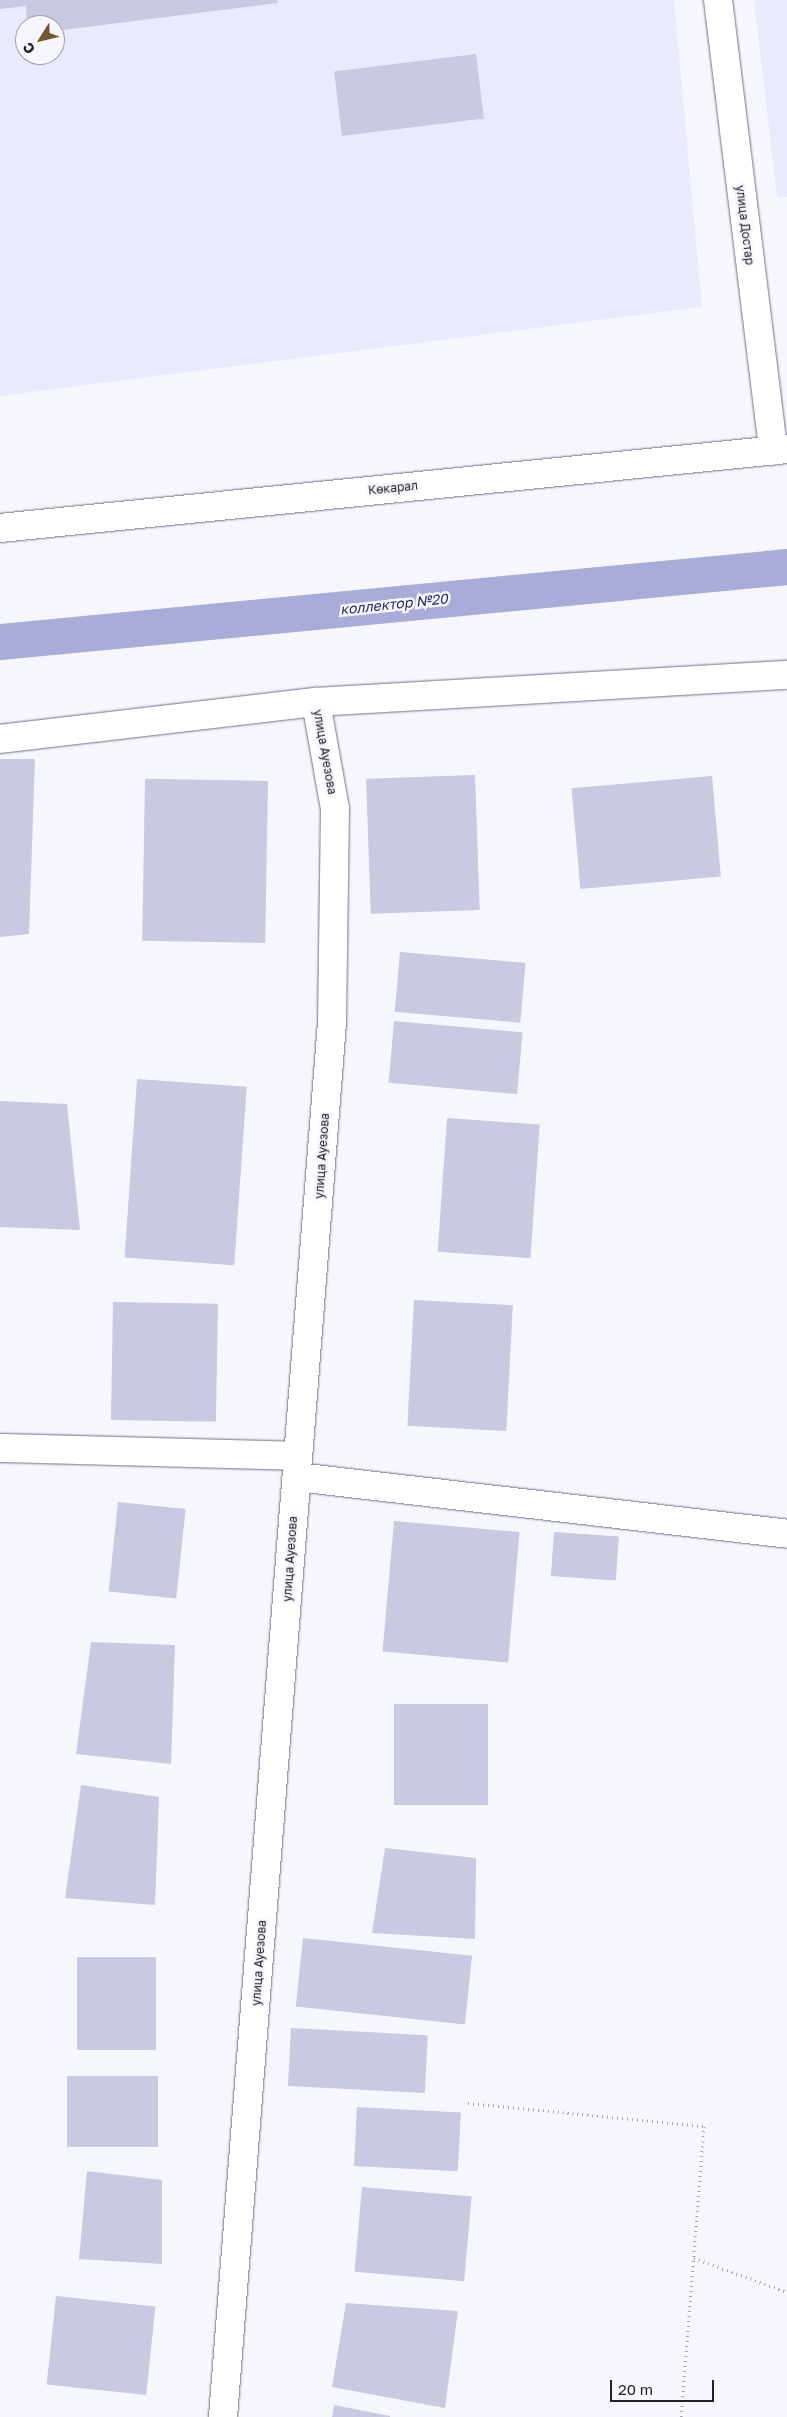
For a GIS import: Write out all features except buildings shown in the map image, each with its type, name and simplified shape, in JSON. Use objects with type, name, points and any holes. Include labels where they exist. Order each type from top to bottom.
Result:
[{"type":"street","name":"улица Достар","points":[[718,0],[780,450]]},
{"type":"street","name":"Көкарал","points":[[0,528],[780,450]]},
{"type":"street","points":[[0,739],[316,702],[787,675]]},
{"type":"street","name":"улица Ауезова","points":[[223,2417],[332,1023],[335,809],[316,702]]},
{"type":"street","points":[[0,1448],[298,1467],[787,1534]]},
{"type":"path","points":[[468,2104],[704,2126],[681,2417]]},
{"type":"path","points":[[693,2258],[787,2292]]},
{"type":"shaded area","points":[[0,0],[674,0],[702,307],[0,396]]},
{"type":"shaded area","points":[[754,0],[787,0],[787,197],[777,197]]},
{"type":"waterway","name":"коллектор №20","points":[[0,642],[787,567]]}]
